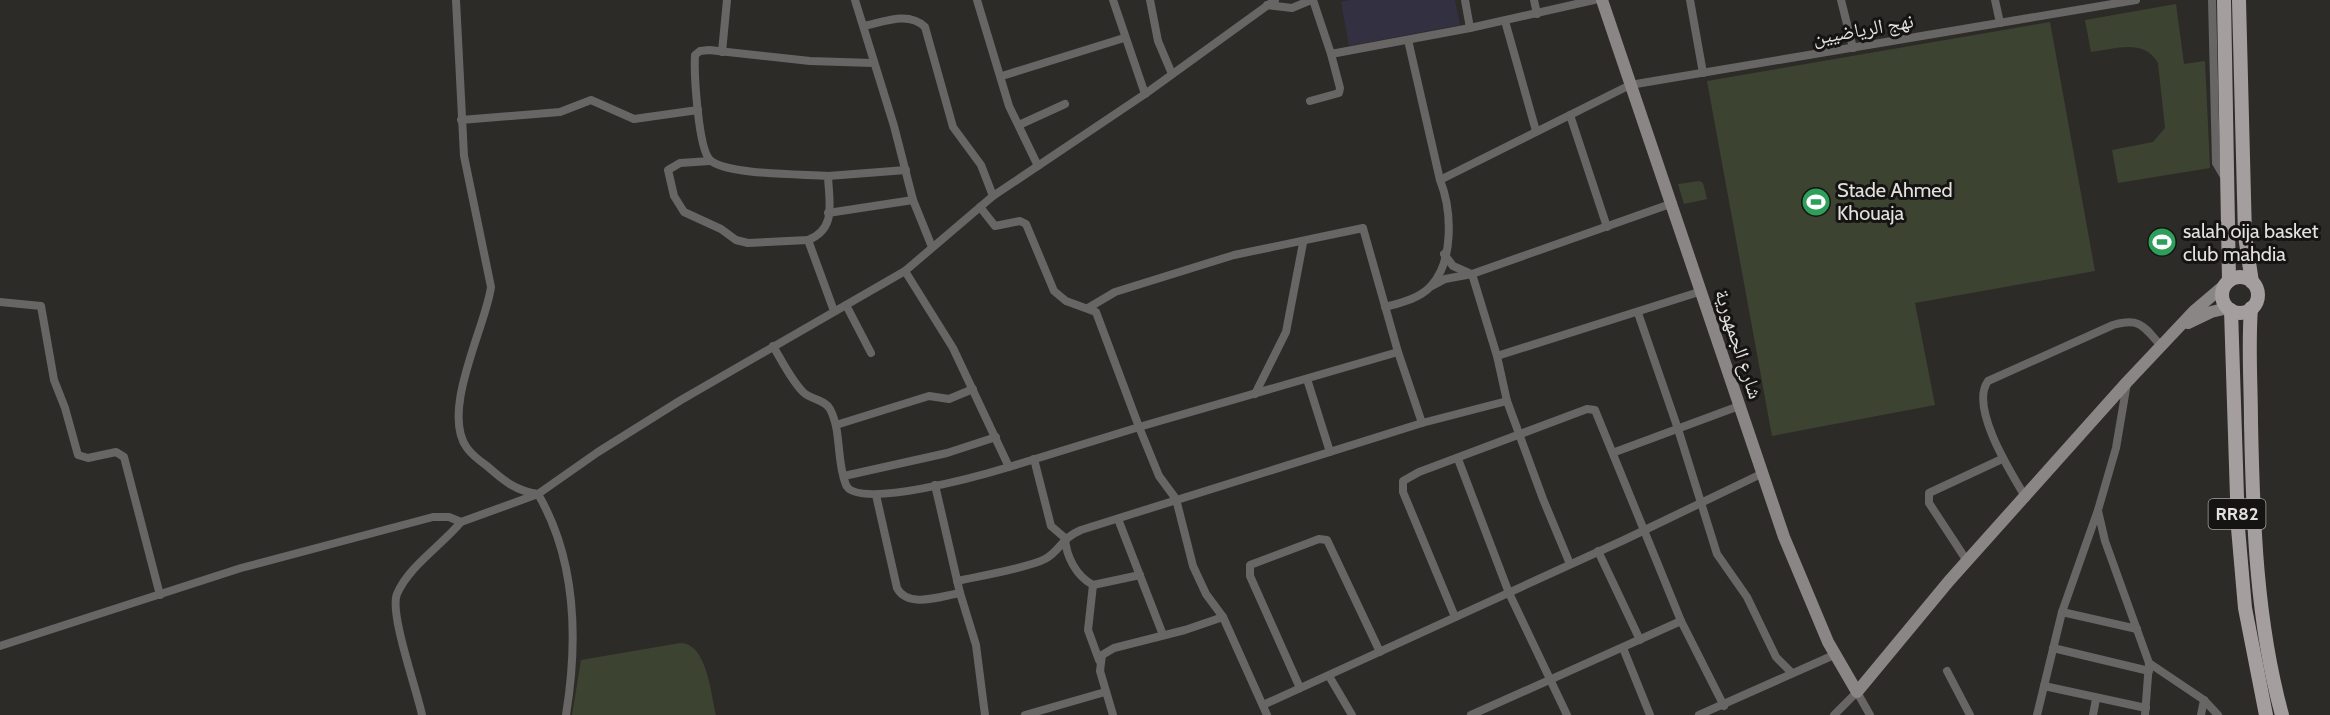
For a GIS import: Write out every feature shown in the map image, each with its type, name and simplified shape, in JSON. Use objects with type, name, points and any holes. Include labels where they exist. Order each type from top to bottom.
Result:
[{"type":"main road","name":"شارع الجمهورية","points":[[1602,0],[1673,203],[1761,474],[1793,560],[1834,655],[1857,692]]},
{"type":"main road","name":"RR82","points":[[2224,0],[2228,282],[2222,296],[2229,309],[2238,528],[2245,608],[2266,715]]},
{"type":"main road","name":"RR82","points":[[2240,0],[2245,236],[2252,282],[2258,295],[2251,308],[2252,482],[2257,567],[2264,622],[2282,715]]},
{"type":"main road","points":[[1857,692],[1967,561],[2026,498],[2127,382],[2184,325],[2194,311],[2228,282],[2243,278],[2252,282]]},
{"type":"main road","points":[[2184,325],[2211,312],[2229,309],[2239,312],[2251,308]]},
{"type":"main road","points":[[1842,668],[1856,674],[1875,671]]},
{"type":"street","points":[[456,0],[464,156],[491,287],[489,300],[468,359],[460,414],[462,438],[471,453],[511,487],[538,494],[553,523],[565,560],[574,661],[566,715]]},
{"type":"street","points":[[722,52],[727,0]]},
{"type":"street","points":[[855,0],[913,200],[932,247]]},
{"type":"street","points":[[977,0],[1002,76],[1009,106],[1038,166]]},
{"type":"street","points":[[1113,0],[1124,38],[1145,94]]},
{"type":"street","points":[[1150,0],[1158,41],[1172,74]]},
{"type":"street","points":[[422,715],[396,615],[397,595],[416,569],[461,522],[538,494],[598,452],[773,346],[905,271],[993,196],[1145,94],[1271,3],[1279,9],[1292,8],[1312,0],[1331,54],[1340,91],[1337,94],[1310,101]]},
{"type":"street","points":[[1465,0],[1470,28]]},
{"type":"street","points":[[1534,0],[1537,14]]},
{"type":"street","points":[[1331,54],[1505,21],[1594,0]]},
{"type":"street","points":[[1690,0],[1703,73]]},
{"type":"street","points":[[1840,0],[1853,48]]},
{"type":"street","points":[[1995,0],[2000,23]]},
{"type":"street","name":"نهج الرياضيين","points":[[1440,180],[1630,85],[2130,0]]},
{"type":"street","points":[[2212,0],[2216,163],[2228,185]]},
{"type":"street","points":[[864,26],[905,18],[914,19],[925,27],[953,127],[981,165],[993,196]]},
{"type":"street","points":[[1505,21],[1536,131]]},
{"type":"street","points":[[1002,76],[1124,38]]},
{"type":"street","points":[[1408,40],[1440,180],[1449,209],[1444,254],[1440,269],[1430,288]]},
{"type":"street","points":[[710,161],[704,149],[693,78],[695,55],[704,50],[810,61],[873,63]]},
{"type":"street","points":[[461,120],[560,112],[591,100],[634,119],[698,110]]},
{"type":"street","points":[[1019,125],[1065,104]]},
{"type":"street","points":[[1570,115],[1607,227]]},
{"type":"street","points":[[828,176],[828,213],[824,231],[808,240],[740,242],[721,229],[684,212],[674,196],[668,170],[680,163],[710,161],[732,169],[828,176],[906,170]]},
{"type":"street","points":[[828,213],[913,200]]},
{"type":"street","points":[[1385,307],[1408,301],[1445,279],[1472,274],[1673,203]]},
{"type":"street","points":[[980,207],[995,226],[1020,221],[1026,224],[1054,291],[1066,301],[1098,314],[1139,428],[1159,476],[1176,500],[1193,566],[1206,594],[1223,617],[1267,715]]},
{"type":"street","points":[[1088,309],[1115,292],[1166,275],[1234,255],[1303,243],[1363,228],[1398,352],[1422,423]]},
{"type":"street","points":[[808,240],[834,311]]},
{"type":"street","points":[[1255,394],[1286,332],[1303,243]]},
{"type":"street","points":[[1444,254],[1453,266],[1472,274]]},
{"type":"street","points":[[905,271],[953,348],[1009,467]]},
{"type":"street","points":[[1472,274],[1497,356],[1507,401],[1570,564]]},
{"type":"street","points":[[1497,356],[1702,291]]},
{"type":"street","points":[[0,302],[41,306],[54,380],[65,408],[78,455],[88,458],[116,452],[124,457],[160,595]]},
{"type":"street","points":[[846,305],[871,353]]},
{"type":"street","points":[[1638,313],[1703,503],[1720,561],[1747,597],[1776,657],[1792,673]]},
{"type":"street","points":[[2026,498],[2002,459],[1982,400],[1988,381],[2128,320],[2141,324],[2162,347]]},
{"type":"street","points":[[773,346],[799,388],[808,396],[827,405],[836,425],[844,476],[849,489],[862,495],[876,495],[935,485],[1009,467],[1398,352]]},
{"type":"street","points":[[1307,379],[1330,452]]},
{"type":"street","points":[[2037,715],[2062,612],[2098,510],[2116,448],[2127,382]]},
{"type":"street","points":[[836,425],[929,396],[949,399],[973,389]]},
{"type":"street","points":[[957,581],[1040,561],[1054,552],[1065,538],[1176,500],[1422,423],[1507,401]]},
{"type":"street","points":[[1614,452],[1739,406]]},
{"type":"street","points":[[1455,617],[1402,486],[1407,477],[1591,409],[1598,413],[1681,621],[1724,706]]},
{"type":"street","points":[[844,476],[946,453],[996,437]]},
{"type":"street","points":[[1034,459],[1050,524],[1065,538],[1070,559],[1082,576],[1093,585]]},
{"type":"street","points":[[1458,459],[1509,593],[1567,715]]},
{"type":"street","points":[[1967,561],[1929,503],[1929,493],[2002,459]]},
{"type":"street","points":[[1263,705],[1646,530],[1761,474]]},
{"type":"street","points":[[935,485],[960,593],[979,655],[985,715]]},
{"type":"street","points":[[876,495],[897,588],[901,596],[911,600],[960,593]]},
{"type":"street","points":[[2044,686],[2146,712],[2149,667],[2105,541],[2098,510]]},
{"type":"street","points":[[0,645],[241,568],[422,519],[444,516],[461,522]]},
{"type":"street","points":[[1118,519],[1163,635]]},
{"type":"street","points":[[1300,688],[1250,576],[1250,565],[1318,539],[1327,540],[1380,652]]},
{"type":"street","points":[[1598,551],[1640,640]]},
{"type":"street","points":[[1093,585],[1140,575]]},
{"type":"street","points":[[1093,585],[1088,630],[1099,660],[1105,692],[1113,715]]},
{"type":"street","points":[[2062,612],[2137,629]]},
{"type":"street","points":[[1099,660],[1107,651],[1223,617]]},
{"type":"street","points":[[1471,715],[1681,621]]},
{"type":"street","points":[[1623,648],[1650,715]]},
{"type":"street","points":[[2053,648],[2149,667],[2204,700],[2218,715]]},
{"type":"street","points":[[1699,715],[1724,706],[1834,655]]},
{"type":"street","points":[[1947,671],[1970,715]]},
{"type":"street","points":[[1329,676],[1352,715]]},
{"type":"street","points":[[1025,715],[1105,692]]},
{"type":"street","points":[[1834,715],[1857,692],[1870,715]]},
{"type":"street","points":[[2093,715],[2096,699]]},
{"type":"street","points":[[2201,715],[2204,700]]},
{"type":"shaded area","points":[[1351,0],[1455,0],[1460,25],[1349,46],[1341,2]]},
{"type":"green space","points":[[2176,4],[2184,64],[2205,61],[2210,168],[2118,183],[2112,150],[2153,142],[2165,128],[2158,63],[2145,50],[2137,48],[2091,52],[2085,20]]},
{"type":"green space","points":[[2050,22],[2095,271],[1915,303],[1935,405],[1772,436],[1707,81]]},
{"type":"green space","points":[[1700,181],[1703,183],[1707,199],[1684,204],[1678,184]]},
{"type":"green space","points":[[680,643],[689,645],[702,660],[710,683],[716,715],[572,715],[581,660]]},
{"type":"place","name":"Stade Ahmed Khouaja","points":[[1816,202]]},
{"type":"place","name":"salah oija basket club mahdia","points":[[2162,242]]}]
